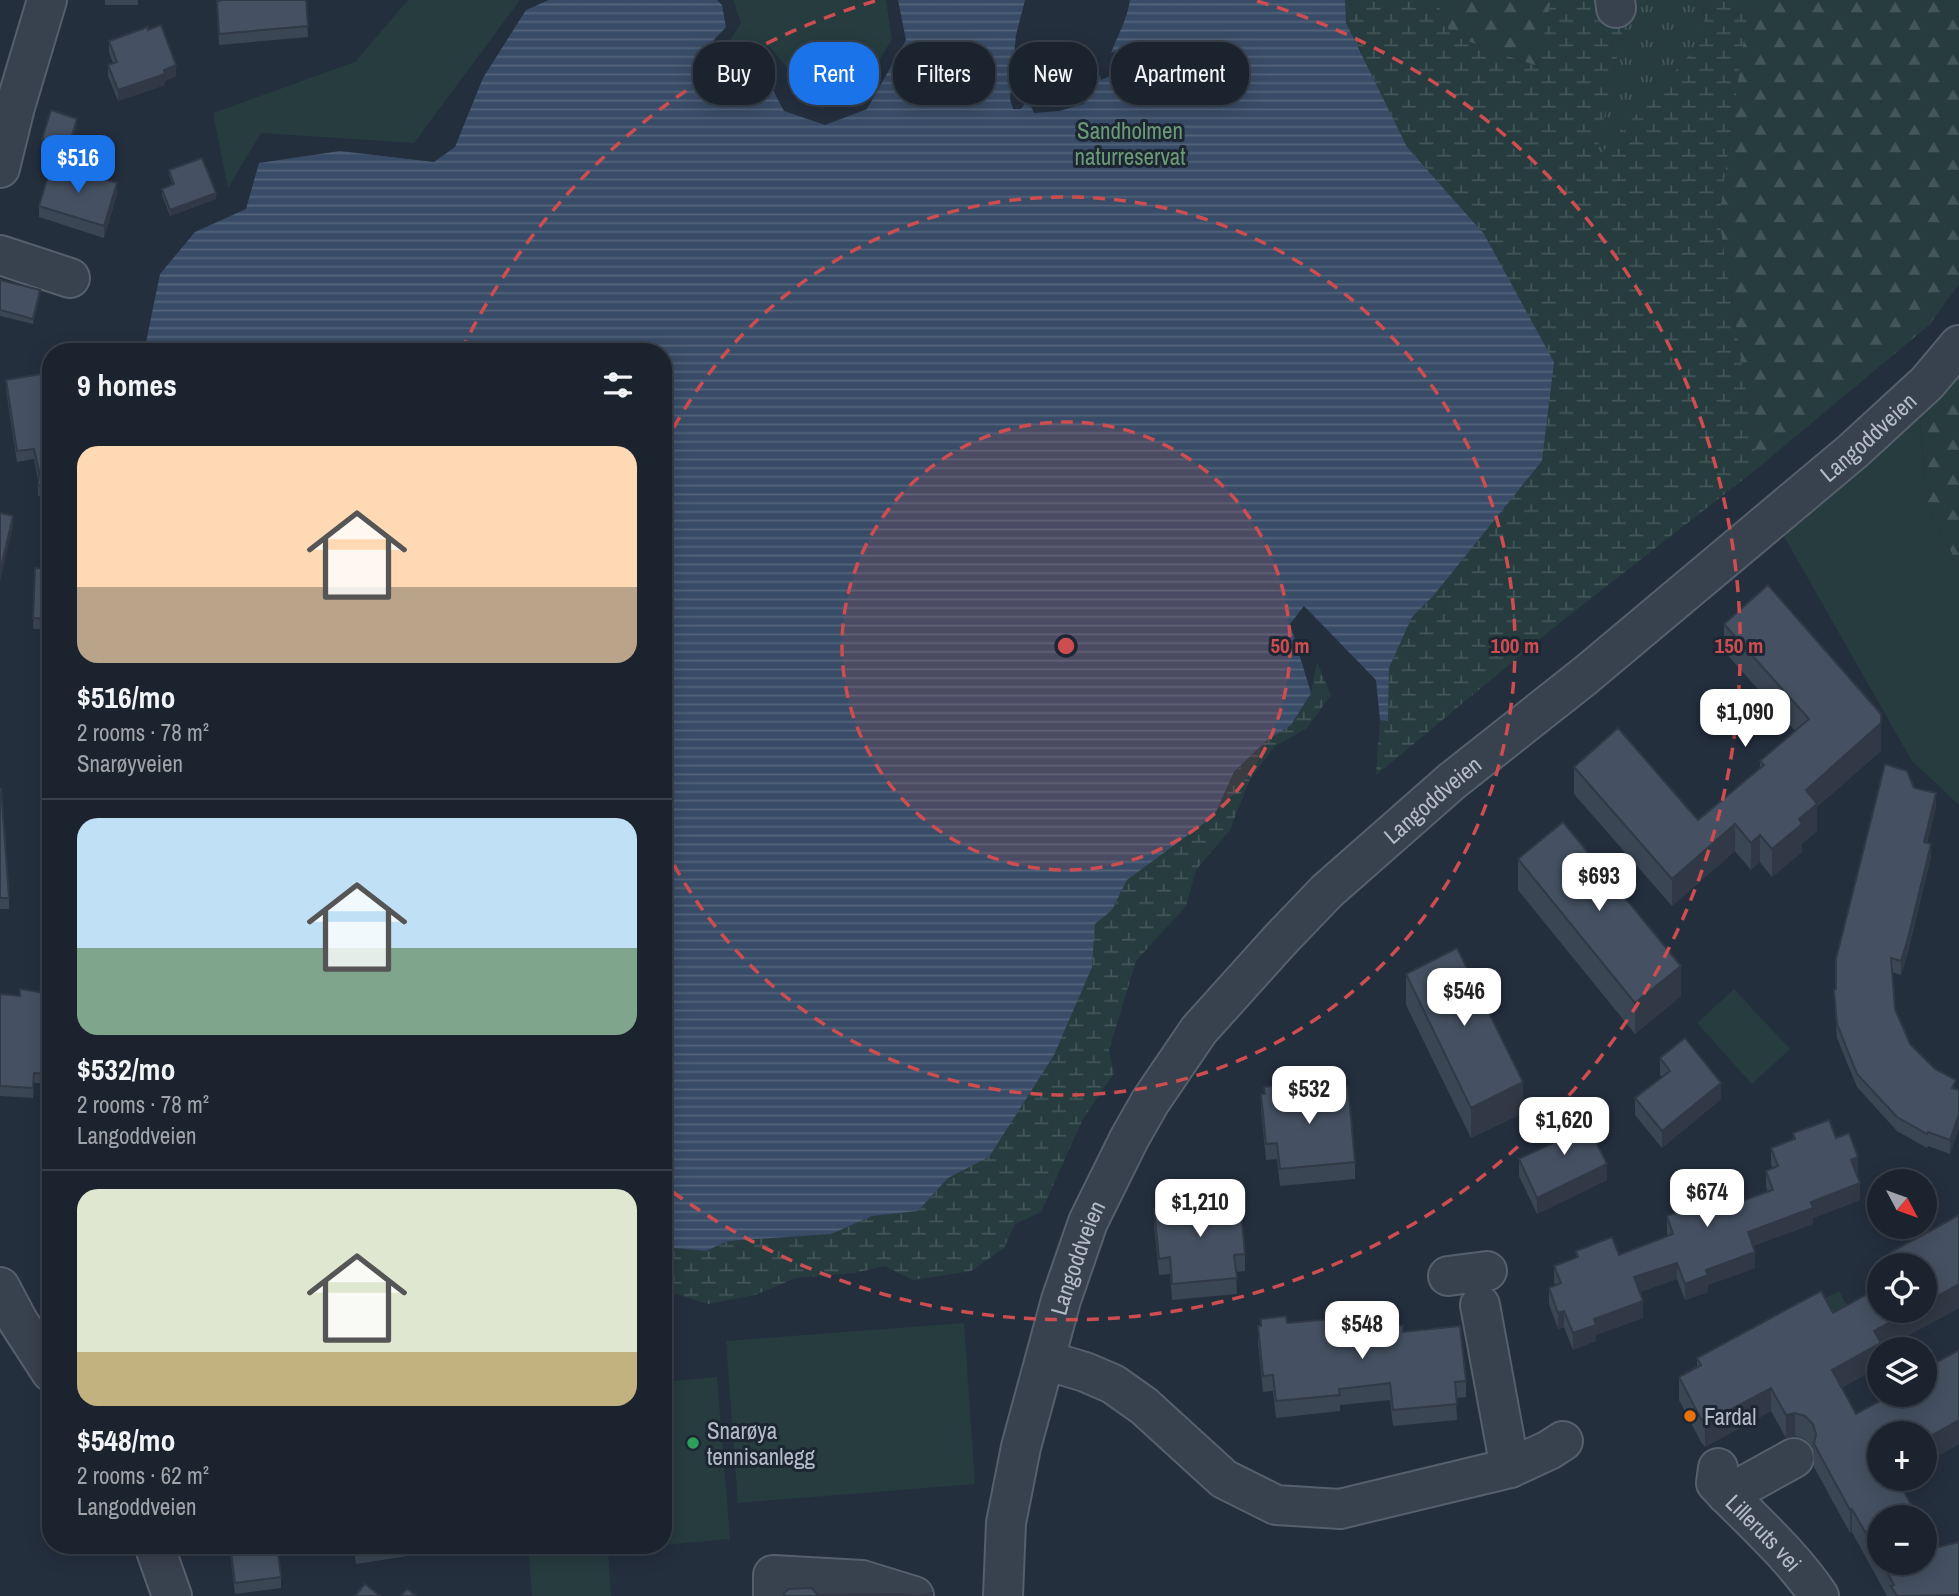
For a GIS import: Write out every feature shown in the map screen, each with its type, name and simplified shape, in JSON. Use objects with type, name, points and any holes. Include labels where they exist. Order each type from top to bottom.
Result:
[{"type":"street","points":[[0,168],[47,0]]},
{"type":"street","points":[[0,255],[69,278]]},
{"type":"street","name":"Langoddveien","points":[[1003,1596],[1006,1523],[1021,1447],[1061,1300],[1088,1222],[1150,1102],[1199,1030],[1327,891],[1452,780],[1586,675],[1853,451],[1927,383],[1959,345]]},
{"type":"street","points":[[1448,1276],[1483,1288],[1510,1468]]},
{"type":"street","points":[[0,1287],[42,1358]]},
{"type":"street","points":[[1045,1360],[1113,1384],[1144,1406],[1224,1479],[1276,1505],[1340,1509],[1510,1468],[1563,1441]]},
{"type":"street","name":"Lilleruts vei","points":[[1794,1458],[1723,1482],[1804,1573],[1819,1596]]},
{"type":"street","points":[[157,1554],[172,1596]]},
{"type":"street","points":[[772,1596],[772,1575],[862,1580],[914,1596]]},
{"type":"green space","points":[[408,0],[520,0],[414,143],[261,133],[228,188],[213,113],[355,62]]},
{"type":"green space","points":[[733,0],[886,0],[892,39],[879,61],[879,42],[789,42],[789,70],[775,53],[775,42],[729,42],[741,23]]},
{"type":"green space","points":[[1345,0],[1436,0],[1451,35],[1538,67],[1551,0],[1629,0],[1595,160],[1705,38],[1703,0],[1749,0],[1719,219],[1758,468],[1562,621],[1376,775],[1380,720],[1388,721],[1389,668],[1412,617],[1434,595],[1542,461],[1484,234],[1407,147],[1346,23]]},
{"type":"green space","points":[[1436,0],[1551,0],[1539,67],[1451,35]]},
{"type":"green space","points":[[1629,0],[1703,0],[1705,38],[1594,162]]},
{"type":"green space","points":[[1749,0],[1959,0],[1959,284],[1929,325],[1758,468],[1719,219]]},
{"type":"green space","points":[[1959,368],[1959,567],[1927,507],[1919,410]]},
{"type":"green space","points":[[1919,410],[1927,507],[1959,567],[1959,805],[1912,761],[1781,531]]},
{"type":"green space","points":[[1317,662],[1331,695],[1307,728],[1275,746],[1250,779],[1230,830],[1196,870],[1186,906],[1136,961],[1109,1050],[1114,1073],[1083,1119],[1041,1212],[1015,1224],[1004,1248],[971,1271],[913,1280],[884,1266],[855,1273],[796,1278],[755,1295],[708,1304],[672,1293],[672,1248],[706,1251],[728,1241],[831,1234],[872,1216],[918,1211],[948,1178],[989,1157],[1092,967],[1095,924],[1112,910],[1127,880],[1214,816],[1234,773],[1267,740],[1291,724],[1311,693]]},
{"type":"green space","points":[[1734,989],[1790,1049],[1752,1084],[1697,1023]]},
{"type":"green space","points":[[1839,1291],[1861,1333],[1845,1341],[1824,1299]]},
{"type":"green space","points":[[964,1323],[975,1484],[738,1503],[726,1341]]},
{"type":"green space","name":"Snarøya tennisanlegg","points":[[717,1377],[730,1539],[672,1544],[672,1381]]},
{"type":"green space","points":[[608,1554],[611,1596],[532,1596],[529,1556]]},
{"type":"water","points":[[549,0],[717,0],[722,5],[726,27],[712,42],[693,42],[693,105],[775,105],[775,94],[784,111],[825,125],[867,109],[869,105],[879,105],[879,88],[893,63],[893,105],[995,105],[995,42],[905,42],[898,0],[1025,0],[1015,42],[1009,42],[1009,105],[1013,109],[1031,105],[1034,113],[1097,105],[1097,69],[1101,80],[1111,76],[1111,105],[1249,105],[1249,42],[1116,42],[1130,0],[1345,0],[1346,23],[1407,147],[1484,234],[1554,362],[1542,461],[1434,595],[1412,617],[1389,668],[1388,721],[1380,720],[1376,680],[1304,606],[1290,624],[1311,693],[1291,725],[1267,740],[1234,772],[1214,816],[1127,880],[1112,910],[1095,924],[1092,967],[1054,1055],[989,1157],[948,1178],[918,1211],[872,1216],[831,1234],[728,1241],[706,1251],[672,1248],[672,343],[146,343],[160,274],[195,232],[246,209],[259,163],[340,151],[434,162],[455,147],[483,78],[526,10]]},
{"type":"building","points":[[306,0],[308,26],[219,34],[217,2]]},
{"type":"building","points":[[161,25],[176,65],[164,70],[165,74],[118,90],[108,65],[117,62],[109,41]]},
{"type":"building","points":[[51,110],[77,119],[68,148],[42,139]]},
{"type":"building","points":[[202,158],[216,193],[170,210],[162,189],[174,184],[169,170]]},
{"type":"building","points":[[52,163],[117,183],[104,226],[39,206]]},
{"type":"building","points":[[0,280],[40,290],[33,319],[0,310]]},
{"type":"building","points":[[42,374],[42,485],[38,486],[39,472],[34,449],[17,451],[6,380]]},
{"type":"building","points":[[0,513],[13,516],[0,572]]},
{"type":"building","points":[[35,568],[42,568],[42,619],[33,618]]},
{"type":"building","points":[[1768,585],[1881,714],[1881,723],[1806,790],[1817,804],[1799,819],[1802,824],[1772,849],[1760,835],[1751,843],[1735,824],[1672,879],[1574,767],[1618,728],[1698,820],[1764,765],[1760,761],[1809,719],[1724,624]]},
{"type":"building","points":[[1885,764],[1907,771],[1914,788],[1936,793],[1924,842],[1931,844],[1908,938],[1901,961],[1891,958],[1895,1009],[1910,1044],[1935,1069],[1956,1080],[1952,1088],[1959,1090],[1959,1114],[1950,1140],[1928,1132],[1927,1134],[1897,1117],[1857,1074],[1837,1024],[1834,990],[1836,959]]},
{"type":"building","points":[[1,789],[9,898],[0,898]]},
{"type":"building","points":[[1563,822],[1681,966],[1635,1003],[1518,859]]},
{"type":"building","points":[[1457,948],[1523,1082],[1471,1108],[1406,974]]},
{"type":"building","points":[[42,975],[42,1074],[34,1073],[33,1088],[0,1086],[0,994],[20,996],[20,989],[40,992]]},
{"type":"building","points":[[1685,1038],[1721,1083],[1662,1131],[1635,1098],[1670,1071],[1660,1058]]},
{"type":"building","points":[[1290,1084],[1291,1091],[1348,1086],[1355,1162],[1280,1169],[1277,1143],[1266,1144],[1261,1094],[1265,1094],[1264,1087]]},
{"type":"building","points":[[1581,1112],[1607,1164],[1537,1198],[1519,1159],[1559,1140],[1552,1126]]},
{"type":"building","points":[[1829,1120],[1836,1138],[1849,1133],[1858,1157],[1851,1160],[1860,1183],[1811,1202],[1813,1208],[1748,1232],[1755,1252],[1706,1270],[1708,1275],[1685,1284],[1677,1263],[1634,1277],[1643,1301],[1594,1319],[1596,1325],[1573,1333],[1564,1311],[1558,1313],[1549,1288],[1561,1283],[1554,1266],[1578,1257],[1576,1251],[1612,1237],[1619,1255],[1673,1234],[1667,1216],[1690,1207],[1688,1201],[1725,1188],[1731,1205],[1773,1190],[1766,1171],[1778,1166],[1771,1148],[1795,1139],[1793,1133]]},
{"type":"building","points":[[1183,1199],[1183,1206],[1240,1200],[1245,1254],[1234,1255],[1237,1278],[1172,1284],[1170,1257],[1159,1259],[1154,1209],[1158,1209],[1157,1202]]},
{"type":"building","points":[[1959,1215],[1959,1284],[1937,1296],[1937,1253],[1891,1252],[1915,1239],[1937,1239],[1937,1227]]},
{"type":"building","points":[[1821,1291],[1833,1313],[1867,1294],[1867,1323],[1889,1323],[1874,1331],[1878,1337],[1867,1337],[1867,1351],[1832,1370],[1856,1414],[1869,1407],[1937,1407],[1937,1362],[1959,1350],[1959,1420],[1937,1432],[1937,1421],[1867,1421],[1867,1491],[1904,1491],[1911,1505],[1867,1505],[1867,1535],[1814,1444],[1816,1434],[1813,1424],[1805,1416],[1795,1413],[1786,1415],[1771,1388],[1705,1423],[1679,1377],[1701,1365],[1697,1358]]},
{"type":"building","points":[[1286,1316],[1287,1323],[1344,1318],[1345,1331],[1403,1325],[1403,1332],[1460,1326],[1466,1381],[1455,1382],[1457,1404],[1393,1410],[1390,1383],[1339,1389],[1340,1395],[1276,1401],[1273,1375],[1263,1376],[1258,1326],[1261,1326],[1261,1319]]},
{"type":"building","points":[[1959,1542],[1959,1595],[1897,1596],[1891,1586],[1894,1585],[1889,1575],[1937,1575],[1937,1548]]},
{"type":"building","points":[[231,1554],[278,1554],[281,1577],[235,1583]]},
{"type":"building","points":[[365,1584],[380,1596],[355,1596]]},
{"type":"building","points":[[812,1588],[818,1595],[918,1596],[784,1596],[789,1589]]},
{"type":"building","points":[[407,1589],[416,1596],[401,1596]]},
{"type":"place","name":"Fardal","points":[[1690,1416]]},
{"type":"place","name":"Snarøya tennisanlegg","points":[[693,1443]]},
{"type":"park label","name":"Sandholmen naturreservat","points":[[1130,143]]}]
